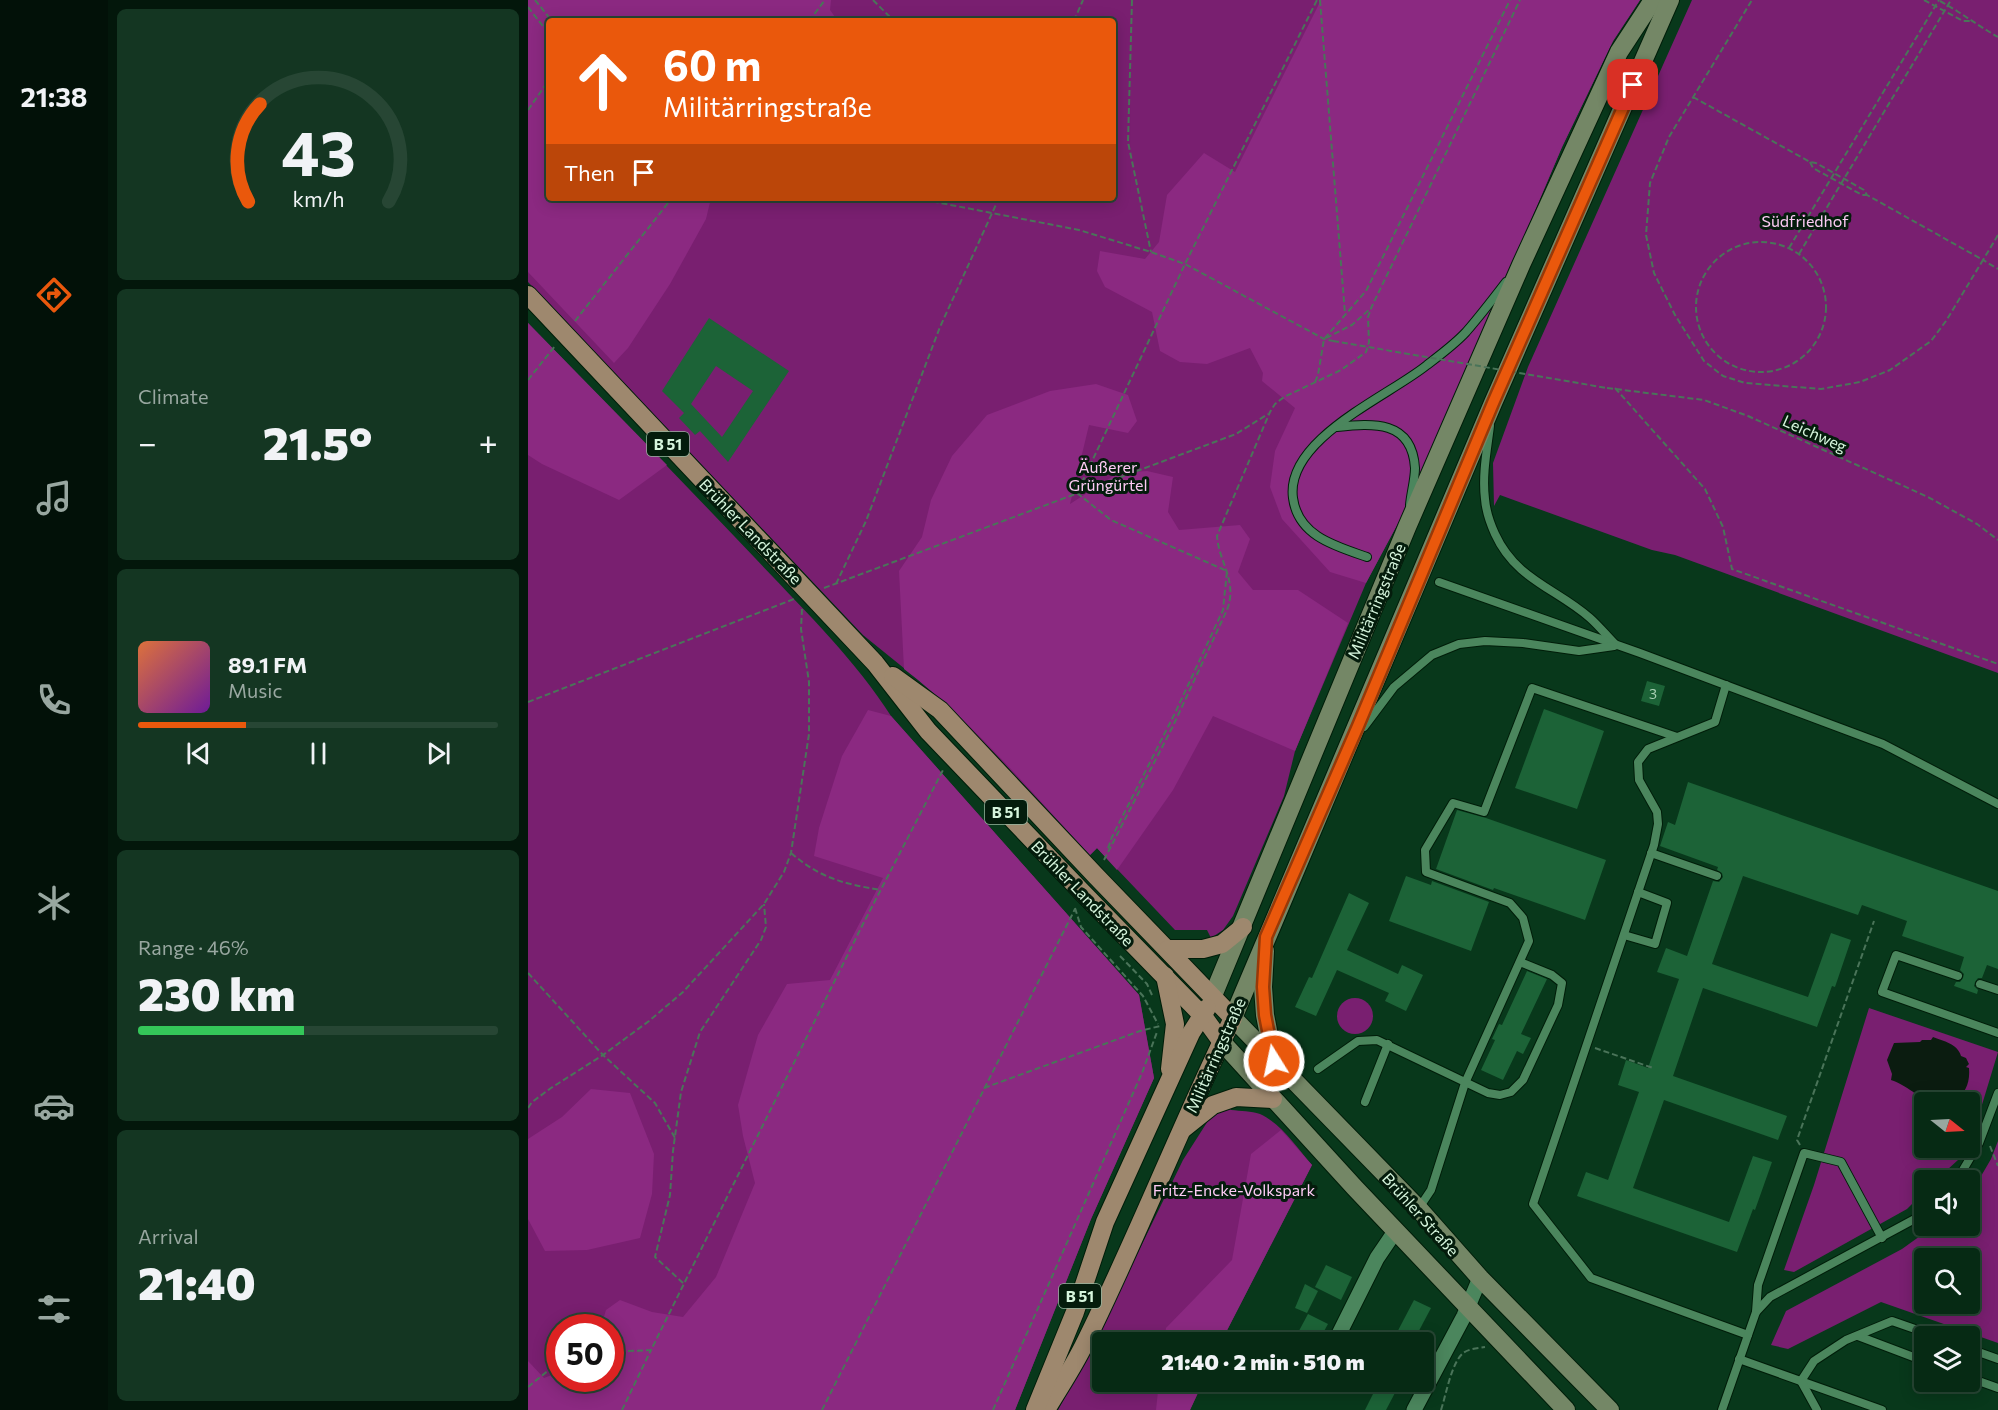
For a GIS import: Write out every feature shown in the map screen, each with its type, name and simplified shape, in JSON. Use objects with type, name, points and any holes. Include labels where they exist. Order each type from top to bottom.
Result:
[{"type":"main road","name":"Militärringstraße","points":[[1035,1410],[1075,1312],[1105,1222],[1191,1033],[1212,998],[1243,927],[1407,527],[1521,265],[1619,52],[1653,0]]},
{"type":"main road","name":"Militärringstraße","points":[[1046,1410],[1084,1345],[1233,1017],[1493,403],[1670,0]]},
{"type":"main road","name":"Brühler Landstraße","points":[[528,294],[806,598],[875,663],[940,710],[1212,998],[1233,1017]]},
{"type":"main road","name":"Brühler Landstraße","points":[[875,663],[928,731],[1203,1016],[1221,1041]]},
{"type":"main road","points":[[1168,949],[1203,949],[1222,944],[1243,927]]},
{"type":"main road","points":[[1266,937],[1263,987],[1265,1015],[1274,1061]]},
{"type":"main road","name":"B 51","points":[[1165,976],[1174,1024],[1168,1086]]},
{"type":"main road","name":"Brühler Straße","points":[[1233,1017],[1419,1209],[1480,1278],[1610,1410]]},
{"type":"main road","name":"Brühler Straße","points":[[1221,1041],[1566,1410]]},
{"type":"main road","name":"B 51","points":[[1182,1130],[1213,1105],[1236,1097],[1273,1099]]},
{"type":"main road","points":[[1396,1230],[1419,1209]]},
{"type":"street","name":"Brühler Straße","points":[[1340,1332],[1377,1258],[1396,1230]]},
{"type":"street","points":[[1414,1410],[1480,1278]]},
{"type":"lane","points":[[1367,557],[1317,537],[1304,526],[1294,508],[1292,490],[1297,471],[1308,452],[1336,427],[1425,367],[1464,334],[1521,265]]},
{"type":"lane","points":[[1493,403],[1484,484],[1489,521],[1497,539],[1513,563],[1529,577],[1590,618],[1617,646]]},
{"type":"lane","points":[[1336,427],[1373,423],[1388,427],[1403,436],[1412,451],[1415,469],[1407,527]]},
{"type":"lane","points":[[1439,582],[1884,744],[1998,804]]},
{"type":"lane","points":[[1348,747],[1394,687],[1432,655],[1459,644],[1523,643],[1579,651],[1617,646]]},
{"type":"lane","points":[[1726,685],[1714,722],[1648,749],[1638,762],[1639,780],[1657,812],[1658,824],[1651,853],[1533,1204],[1591,1278],[1748,1335]]},
{"type":"lane","points":[[1419,1209],[1431,1190],[1465,1083],[1529,941],[1523,918],[1510,903],[1426,872],[1425,850],[1452,803],[1484,812],[1532,688],[1677,737]]},
{"type":"lane","points":[[1651,853],[1717,876]]},
{"type":"lane","points":[[1624,935],[1655,944],[1667,903],[1638,892]]},
{"type":"lane","points":[[1958,976],[1896,955],[1882,992],[1998,1033]]},
{"type":"lane","points":[[1318,1069],[1358,1041],[1377,1040],[1488,1093],[1500,1095],[1511,1092],[1523,1080],[1558,1005],[1562,983],[1552,975],[1520,962]]},
{"type":"lane","points":[[1980,984],[1998,990]]},
{"type":"lane","points":[[1365,1102],[1388,1044]]},
{"type":"lane","points":[[1980,1140],[1997,1098]]},
{"type":"lane","points":[[1722,1410],[1756,1312],[1758,1285],[1804,1154],[1841,1162],[1882,1238]]},
{"type":"lane","points":[[1756,1312],[1770,1298],[1914,1220]]},
{"type":"lane","points":[[1802,1381],[1815,1360],[1846,1340],[1892,1321],[1914,1329]]},
{"type":"lane","points":[[1858,1336],[1914,1357]]},
{"type":"lane","points":[[1980,1353],[1998,1359]]},
{"type":"lane","points":[[1739,1359],[1882,1410]]},
{"type":"lane","points":[[1802,1381],[1817,1410]]},
{"type":"lane","points":[[1980,1382],[1998,1388]]},
{"type":"path","points":[[535,0],[550,18]]},
{"type":"path","points":[[811,18],[825,0]]},
{"type":"path","points":[[873,0],[891,18]]},
{"type":"path","points":[[1075,18],[1083,0]]},
{"type":"path","points":[[1132,0],[1128,141],[1151,252]]},
{"type":"path","points":[[1077,493],[1185,264],[1318,0]]},
{"type":"path","points":[[1318,0],[1345,315]]},
{"type":"path","points":[[1314,384],[1318,375],[1324,339],[1366,291],[1510,0]]},
{"type":"path","points":[[1227,571],[1223,610],[1175,713],[1112,837],[1103,862],[1173,726],[1227,610],[1231,599],[1231,588],[1227,571],[1217,544],[1217,536],[1270,412],[1275,404],[1284,397],[1341,370],[1366,352],[1369,342],[1368,317],[1372,306],[1520,0]]},
{"type":"path","points":[[1752,0],[1669,137],[1650,183],[1646,235],[1654,273],[1675,315],[1704,361],[1723,376],[1745,383],[1821,389],[1860,382],[1890,370],[1931,341],[1946,321],[1998,235]]},
{"type":"path","points":[[1923,0],[1963,21],[1970,21]]},
{"type":"path","points":[[1789,248],[1938,0],[1998,37]]},
{"type":"path","points":[[1799,254],[1951,0]]},
{"type":"path","points":[[528,8],[546,30]]},
{"type":"path","points":[[528,110],[546,84]]},
{"type":"path","points":[[1693,97],[1864,190],[1867,195]]},
{"type":"path","points":[[1810,162],[1813,168],[1862,195],[1867,195],[1998,269]]},
{"type":"path","points":[[528,380],[670,201]]},
{"type":"path","name":"Leichweg","points":[[930,201],[1079,230],[1151,252],[1185,264],[1324,339],[1607,388],[1704,400],[1748,416],[1928,497],[1977,524],[1998,540]]},
{"type":"path","points":[[836,584],[866,521],[940,327],[998,201]]},
{"type":"path","points":[[1771,242],[1789,248],[1809,262],[1818,274],[1822,286],[1826,303],[1826,319],[1818,338],[1808,353],[1783,369],[1753,372],[1726,362],[1705,341],[1698,327],[1695,310],[1698,288],[1706,271],[1721,254],[1739,243],[1771,242]]},
{"type":"path","points":[[1324,339],[1352,325],[1372,306]]},
{"type":"path","points":[[1615,388],[1705,489],[1724,527],[1732,569],[1998,664]]},
{"type":"path","points":[[528,702],[1236,434],[1270,412]]},
{"type":"path","points":[[1077,493],[1111,520],[1227,571]]},
{"type":"path","points":[[528,1107],[551,1088],[649,1021],[683,992],[764,904],[784,872],[791,853],[809,734],[809,682],[801,629],[806,598]]},
{"type":"path","points":[[622,1410],[943,769]]},
{"type":"path","points":[[791,853],[826,877],[881,890]]},
{"type":"path","points":[[684,1284],[655,1257],[670,1196],[681,1092],[700,1032],[761,940],[766,927],[764,904]]},
{"type":"path","points":[[822,1410],[1075,908],[1081,927],[1143,996],[1159,1026],[1142,1073],[993,1410]]},
{"type":"path","points":[[1804,1154],[1797,1140],[1874,921]]},
{"type":"path","points":[[528,973],[603,1054],[655,1103],[675,1138]]},
{"type":"path","points":[[984,1088],[1159,1026]]},
{"type":"path","points":[[1587,1045],[1653,1068]]},
{"type":"path","points":[[1980,1140],[1990,1145],[1998,1166]]},
{"type":"path","points":[[1441,1410],[1452,1374],[1461,1355],[1468,1350],[1486,1347],[1489,1342]]},
{"type":"path","points":[[624,1351],[651,1350]]},
{"type":"path","points":[[528,1387],[546,1372]]},
{"type":"green space","name":"Äußerer Grüngürtel","points":[[528,0],[1640,0],[1613,41],[1562,147],[1419,484],[1366,583],[1295,751],[1284,796],[1233,916],[1223,930],[1211,938],[1207,930],[1175,930],[1097,848],[1090,855],[931,690],[863,635],[528,282]]},
{"type":"green space","name":"Südfriedhof","points":[[1692,0],[1998,0],[1998,673],[1675,555],[1652,550],[1500,495],[1494,506],[1493,463],[1528,367]]},
{"type":"green space","points":[[528,323],[827,634],[861,674],[891,716],[1139,995],[1154,1078],[1091,1219],[1015,1410],[528,1410]]},
{"type":"green space","points":[[1355,998],[1368,1003],[1373,1016],[1368,1029],[1355,1034],[1342,1029],[1337,1016],[1342,1003]]},
{"type":"green space","points":[[1869,1008],[1998,1052],[1980,1110],[1980,1092],[1914,1092],[1914,1158],[1959,1158],[1958,1160],[1947,1170],[1914,1170],[1914,1202],[1907,1209],[1794,1272],[1784,1270],[1814,1185]]},
{"type":"green space","name":"Fritz-Encke-Volkspark","points":[[1228,1104],[1231,1110],[1257,1113],[1268,1118],[1289,1137],[1312,1165],[1226,1332],[1099,1332],[1183,1160],[1213,1113]]},
{"type":"green space","points":[[1998,1141],[1998,1343],[1980,1337],[1980,1326],[1949,1326],[1915,1314],[1980,1314],[1980,1248],[1914,1248],[1914,1314],[1881,1302],[1788,1349],[1771,1345],[1786,1311],[1902,1249],[1920,1236],[1980,1236],[1980,1178]]},
{"type":"green space","name":"Fritz-Encke-Volkspark","points":[[1092,1347],[1092,1392],[1198,1392],[1190,1410],[1058,1410]]},
{"type":"shaded area","points":[[528,0],[831,0],[830,10],[836,18],[546,18],[546,201],[710,201],[706,219],[670,284],[628,348],[614,363],[528,272]]},
{"type":"shaded area","points":[[1321,0],[1640,0],[1613,41],[1562,147],[1419,484],[1366,583],[1330,572],[1282,519],[1270,487],[1275,451],[1295,408],[1262,381],[1263,373],[1250,348],[1207,364],[1180,362],[1160,351],[1152,312],[1105,287],[1097,271],[1100,251],[1145,259],[1159,242],[1167,195],[1204,153],[1235,172]]},
{"type":"shaded area","points":[[528,323],[667,465],[619,500],[542,464],[528,455]]},
{"type":"shaded area","points":[[1096,384],[1128,395],[1137,421],[1128,433],[1089,425],[1070,504],[1118,473],[1147,471],[1173,477],[1168,512],[1179,530],[1240,525],[1250,539],[1238,572],[1253,590],[1298,590],[1348,623],[1295,751],[1213,716],[1173,790],[1117,870],[1097,848],[1090,855],[977,734],[904,669],[899,571],[922,537],[931,500],[952,456],[987,415],[1050,391]]},
{"type":"shaded area","points":[[868,710],[891,716],[1139,995],[1154,1078],[1091,1219],[1015,1410],[528,1410],[528,1361],[544,1378],[546,1377],[546,1392],[624,1392],[624,1314],[605,1314],[606,1310],[620,1300],[652,1312],[683,1317],[716,1277],[755,1183],[738,1105],[758,1035],[787,984],[830,980],[883,878],[814,856],[819,828],[842,756]]},
{"type":"shaded area","points":[[1933,1037],[1953,1046],[1961,1056],[1966,1058],[1969,1064],[1966,1067],[1969,1068],[1969,1072],[1968,1081],[1962,1092],[1914,1093],[1891,1080],[1892,1074],[1887,1060],[1894,1043],[1931,1040]]},
{"type":"shaded area","points":[[591,1089],[630,1093],[654,1154],[652,1194],[640,1238],[587,1250],[545,1251],[528,1219],[528,1139],[562,1117]]},
{"type":"shaded area","points":[[1281,1130],[1312,1165],[1226,1332],[1165,1332],[1166,1328],[1232,1260],[1251,1154]]},
{"type":"shaded area","points":[[1158,1392],[1198,1392],[1190,1410],[1156,1410]]},
{"type":"building","points":[[709,318],[789,371],[728,462],[700,431],[695,435],[679,418],[684,413],[662,391]],"holes":[[[716,366],[753,391],[722,437],[691,404]]]},
{"type":"building","points":[[1647,681],[1665,686],[1659,706],[1641,701]]},
{"type":"building","points":[[1544,709],[1604,731],[1577,809],[1515,788]]},
{"type":"building","points":[[1688,782],[1998,891],[1998,969],[1987,965],[1982,978],[1978,978],[1975,982],[1977,994],[1954,986],[1963,978],[1964,974],[1960,970],[1964,957],[1902,936],[1907,921],[1862,905],[1858,915],[1743,876],[1712,964],[1808,997],[1831,933],[1851,940],[1835,987],[1832,986],[1817,1027],[1703,988],[1673,1076],[1787,1116],[1778,1140],[1664,1100],[1633,1188],[1729,1222],[1753,1156],[1772,1162],[1737,1252],[1577,1196],[1586,1172],[1608,1180],[1639,1092],[1618,1085],[1626,1060],[1648,1068],[1679,979],[1657,972],[1666,948],[1687,956],[1713,881],[1719,882],[1723,877],[1722,873],[1717,870],[1718,867],[1660,846],[1668,822],[1675,825]]},
{"type":"building","points":[[1457,810],[1606,860],[1585,920],[1436,869]]},
{"type":"building","points":[[1406,876],[1431,885],[1432,881],[1489,902],[1471,951],[1389,921]]},
{"type":"building","points":[[1349,893],[1369,903],[1347,950],[1398,974],[1402,965],[1423,975],[1406,1011],[1385,1001],[1389,993],[1337,970],[1316,1016],[1295,1007],[1309,977],[1312,978]]},
{"type":"building","points":[[1527,971],[1547,979],[1521,1034],[1531,1038],[1523,1054],[1517,1051],[1503,1080],[1481,1070],[1495,1040],[1492,1039],[1499,1024],[1502,1025]]},
{"type":"building","points":[[1326,1265],[1352,1277],[1341,1300],[1315,1287]]},
{"type":"building","points":[[1305,1284],[1318,1291],[1307,1313],[1295,1308]]},
{"type":"building","points":[[1414,1300],[1431,1308],[1418,1332],[1397,1332]]},
{"type":"building","points":[[1308,1314],[1328,1324],[1324,1332],[1298,1332]]},
{"type":"building","points":[[1374,1392],[1395,1392],[1386,1410],[1365,1410]]},
{"type":"route","points":[[1274,1061],[1265,1015],[1263,987],[1266,937],[1358,726],[1493,403],[1633,85]]}]
